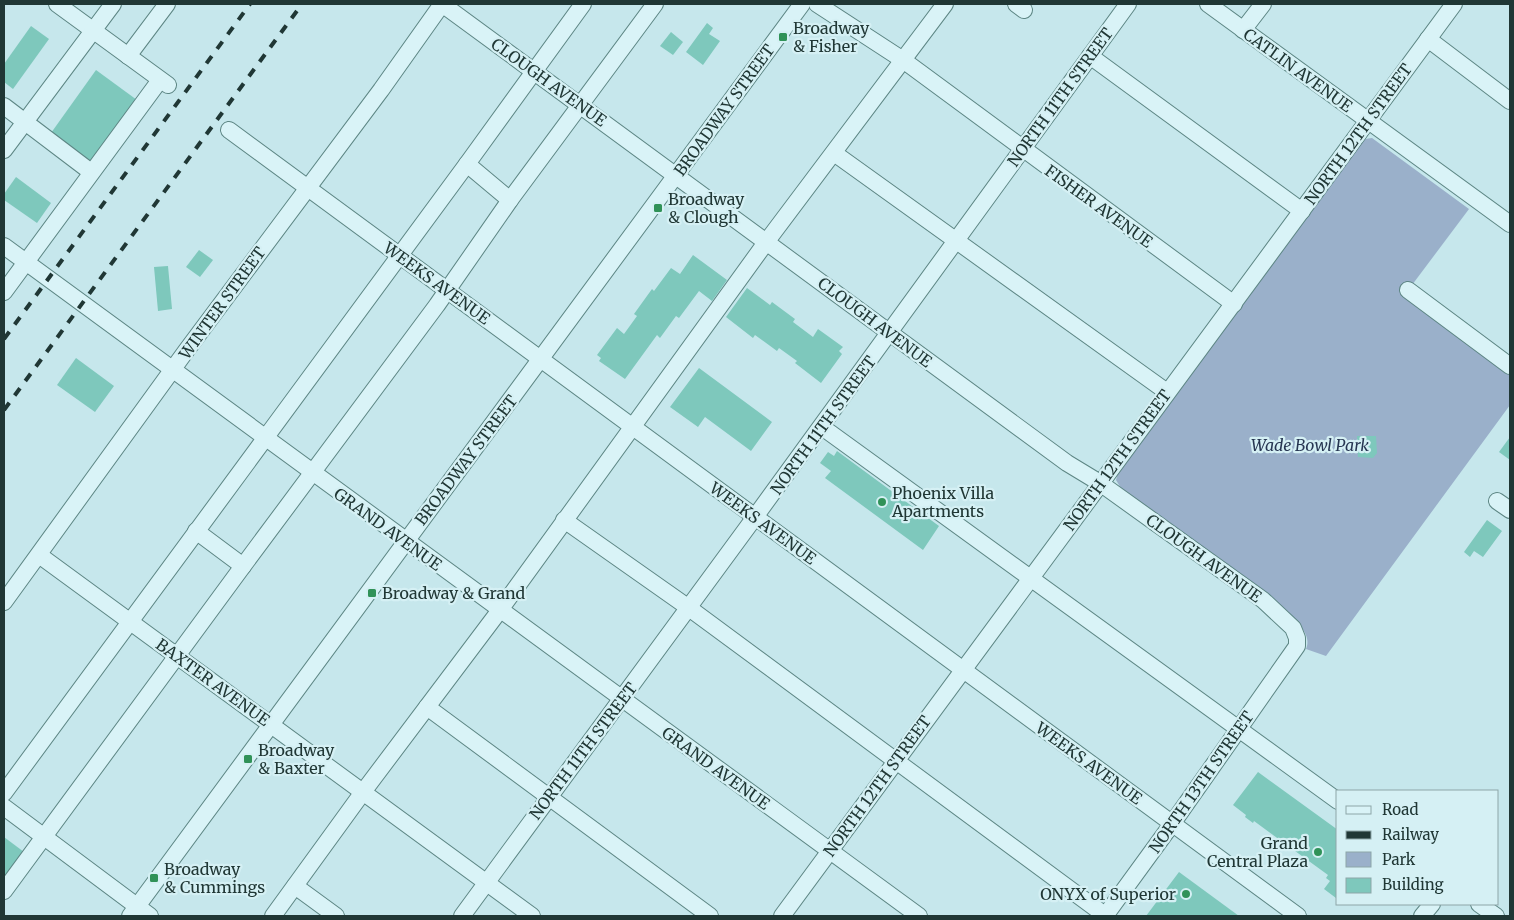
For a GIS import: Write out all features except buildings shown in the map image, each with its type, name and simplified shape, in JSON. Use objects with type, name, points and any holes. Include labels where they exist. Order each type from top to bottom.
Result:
[{"type":"street","points":[[4,292],[91,172],[164,83],[57,4]]},
{"type":"street","points":[[4,150],[113,4]]},
{"type":"street","points":[[128,56],[167,4]]},
{"type":"street","name":"CLOUGH AVENUE","points":[[442,4],[1067,463],[1100,483],[1263,600],[1292,628],[1297,638],[1297,646]]},
{"type":"street","name":"WINTER STREET","points":[[4,602],[172,371],[381,90],[442,4]]},
{"type":"street","points":[[4,793],[583,4]]},
{"type":"street","points":[[4,891],[176,655],[447,291],[510,200],[655,4]]},
{"type":"street","name":"BROADWAY STREET","points":[[139,913],[272,725],[802,4]]},
{"type":"street","name":"FISHER AVENUE","points":[[817,4],[903,60],[1234,304]]},
{"type":"street","points":[[273,916],[363,792],[500,610],[768,242],[946,4]]},
{"type":"street","name":"NORTH 11TH STREET","points":[[462,916],[822,427],[1128,4]]},
{"type":"street","name":"CATLIN AVENUE","points":[[1208,4],[1510,224]]},
{"type":"street","points":[[1243,30],[1263,4]]},
{"type":"street","name":"NORTH 12TH STREET","points":[[782,916],[1454,4]]},
{"type":"street","points":[[1428,39],[1510,102]]},
{"type":"street","points":[[1090,56],[1302,212]]},
{"type":"street","points":[[4,106],[91,172]]},
{"type":"street","name":"WEEKS AVENUE","points":[[228,130],[1298,916]]},
{"type":"street","points":[[834,153],[1167,392]]},
{"type":"street","points":[[467,164],[510,200]]},
{"type":"street","name":"GRAND AVENUE","points":[[4,246],[172,371],[919,916]]},
{"type":"street","points":[[1408,290],[1509,362]]},
{"type":"street","points":[[822,427],[1336,800]]},
{"type":"street","points":[[1497,501],[1510,510]]},
{"type":"street","points":[[564,520],[689,608],[1105,916]]},
{"type":"street","points":[[196,531],[243,566]]},
{"type":"street","name":"BAXTER AVENUE","points":[[39,554],[532,916]]},
{"type":"street","name":"NORTH 13TH STREET","points":[[1105,916],[1297,646]]},
{"type":"street","points":[[427,707],[710,916]]},
{"type":"street","points":[[4,807],[139,913]]},
{"type":"street","points":[[295,886],[336,916]]},
{"type":"street","points":[[1422,916],[1431,905]]},
{"type":"street","points":[[1480,905],[1496,916]]},
{"type":"green space","name":"Wade Bowl Park","points":[[1372,138],[1469,209],[1406,293],[1510,371],[1510,405],[1326,656],[1306,649],[1307,639],[1299,624],[1122,490],[1116,480],[1118,473],[1361,143],[1365,139]]},
{"type":"railway","points":[[4,339],[250,4]]},
{"type":"railway","points":[[4,410],[302,4]]},
{"type":"place","name":"Broadway & Fisher","points":[[783,37]]},
{"type":"place","name":"Broadway & Clough","points":[[658,208]]},
{"type":"place","name":"Phoenix Villa Apartments","points":[[882,502]]},
{"type":"place","name":"Broadway & Grand","points":[[372,593]]},
{"type":"place","name":"Broadway & Baxter","points":[[248,759]]},
{"type":"place","name":"Grand Central Plaza","points":[[1318,852]]},
{"type":"place","name":"Broadway & Cummings","points":[[154,878]]},
{"type":"place","name":"ONYX of Superior","points":[[1186,894]]}]
